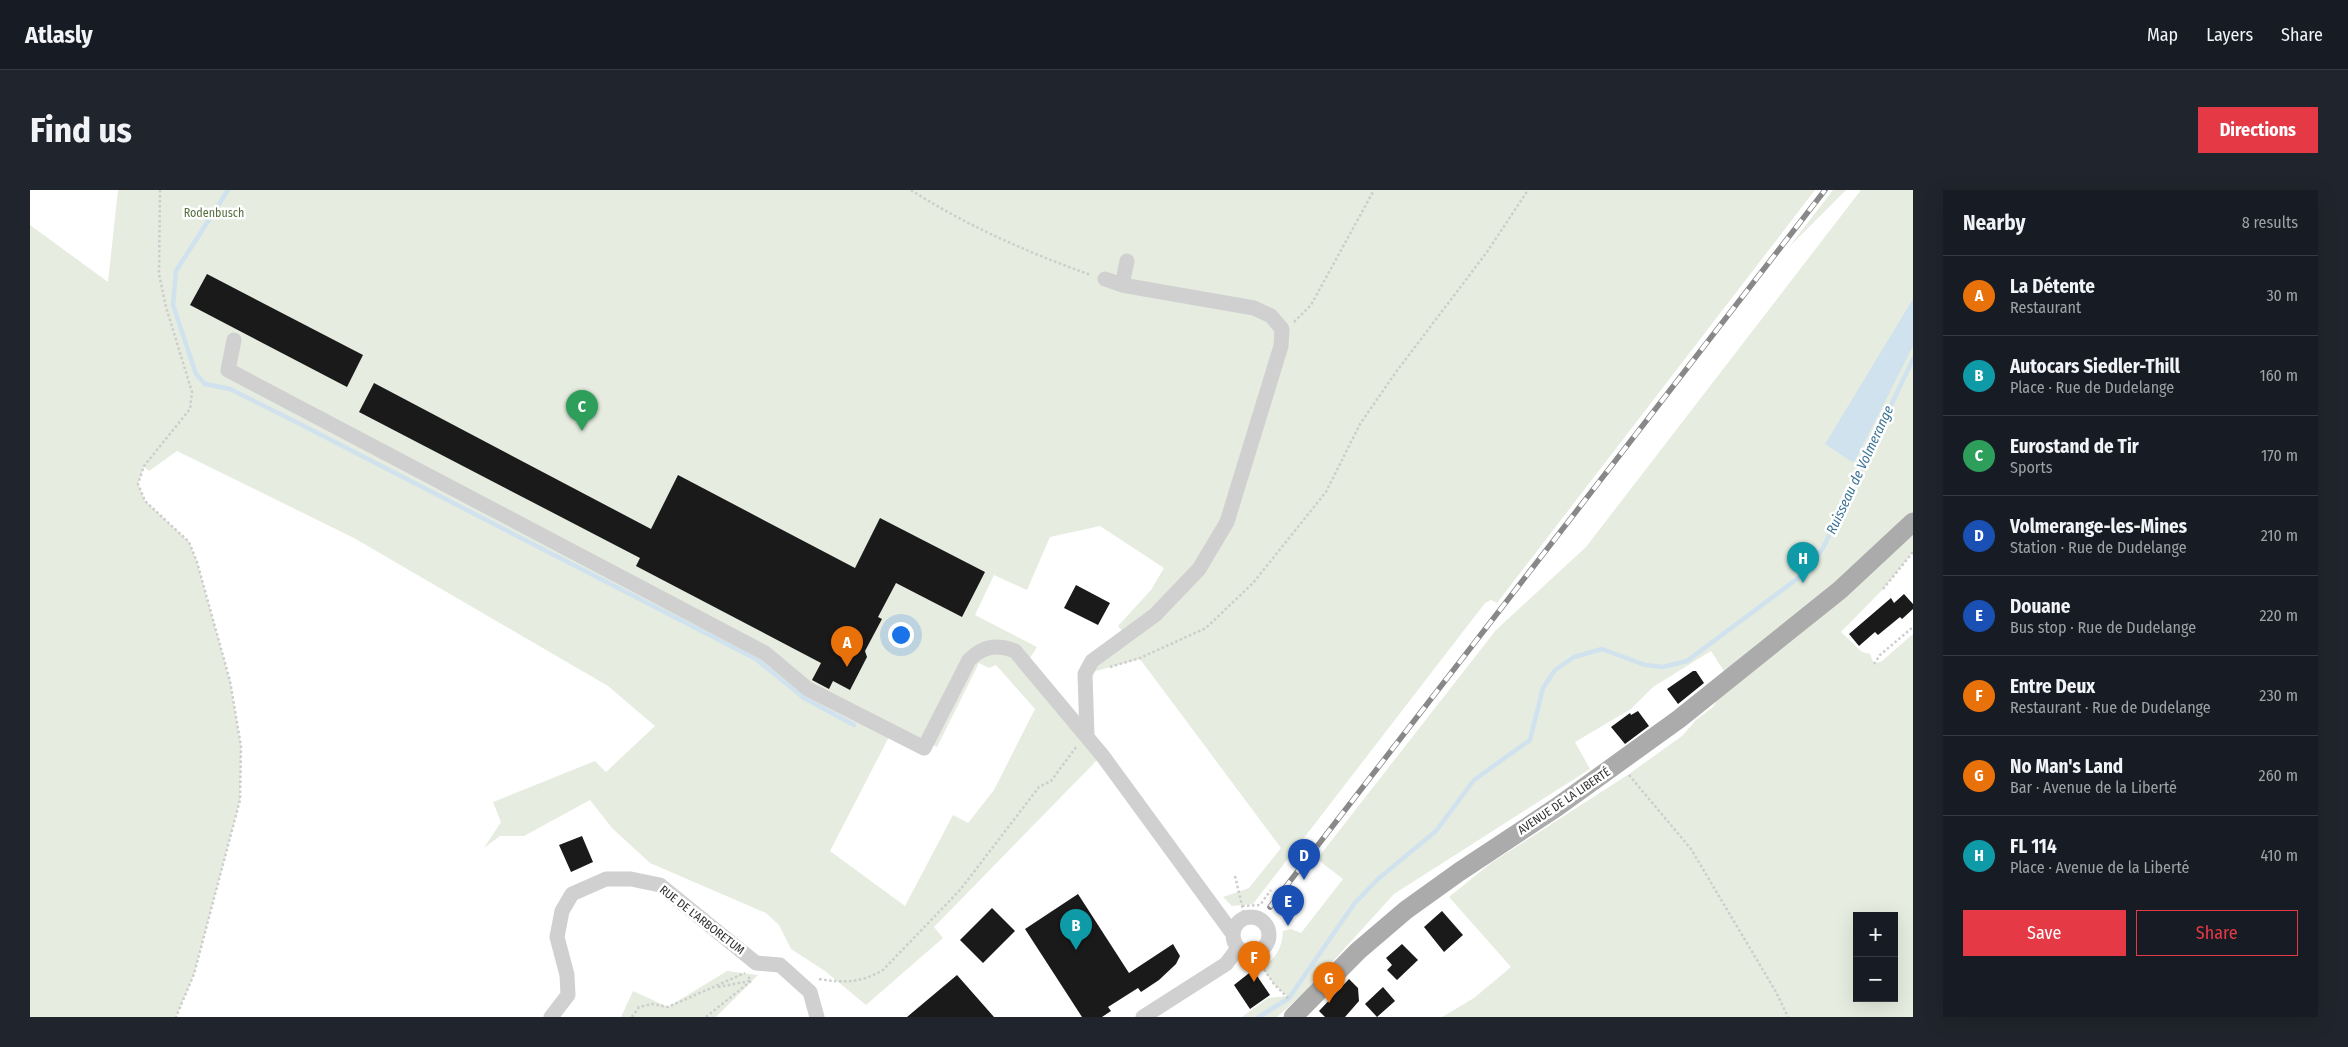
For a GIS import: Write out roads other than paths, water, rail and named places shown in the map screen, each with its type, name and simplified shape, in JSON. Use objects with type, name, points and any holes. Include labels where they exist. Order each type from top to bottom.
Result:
[{"type":"main road","name":"AVENUE DE LA LIBERTÉ","points":[[1293,1017],[1358,951],[1406,910],[1620,763],[1730,679],[1840,590],[1913,522]]},
{"type":"street","points":[[1122,285],[1128,262]]},
{"type":"street","points":[[1086,736],[1085,674],[1097,656],[1155,615],[1199,569],[1227,522],[1281,346],[1282,329],[1271,316],[1254,308],[1122,285],[1105,280]]},
{"type":"street","points":[[234,340],[228,370],[765,653],[808,689],[924,748],[969,660],[977,651],[989,646],[1003,646],[1015,651],[1086,736],[1235,940],[1248,953],[1254,953],[1264,947],[1267,942],[1268,931],[1262,921],[1250,917],[1243,912],[1236,924],[1235,940],[1226,964],[1143,1017]]},
{"type":"street","name":"RUE DE L'ARBORETUM","points":[[551,1017],[568,994],[566,975],[557,938],[562,911],[572,894],[606,879],[632,879],[660,885],[756,963],[780,965],[796,978],[810,992],[817,1017]]},
{"type":"water","points":[[1913,299],[1913,346],[1855,461],[1852,462],[1825,444]]},
{"type":"waterway","points":[[228,190],[176,271],[173,305],[196,374],[205,384],[230,389],[756,659],[804,698],[854,725]]},
{"type":"waterway","name":"Ruisseau de Volmerange","points":[[1259,1017],[1289,998],[1354,904],[1378,879],[1436,831],[1474,780],[1530,740],[1543,688],[1555,670],[1574,657],[1602,649],[1645,665],[1663,667],[1687,661],[1805,573],[1823,548],[1913,359]]},
{"type":"railway","points":[[1270,907],[1825,190]]},
{"type":"place","name":"Eurostand de Tir","points":[[582,431]]},
{"type":"place","name":"FL 114","points":[[1803,583]]},
{"type":"place","name":"La Détente","points":[[847,667]]},
{"type":"place","name":"Volmerange-les-Mines","points":[[1304,880]]},
{"type":"place","name":"Douane","points":[[1288,926]]},
{"type":"place","name":"Autocars Siedler-Thill","points":[[1076,950]]},
{"type":"place","name":"Entre Deux","points":[[1254,982]]},
{"type":"place","name":"No Man's Land","points":[[1329,1003]]},
{"type":"park label","name":"Rodenbusch","points":[[214,213]]}]
